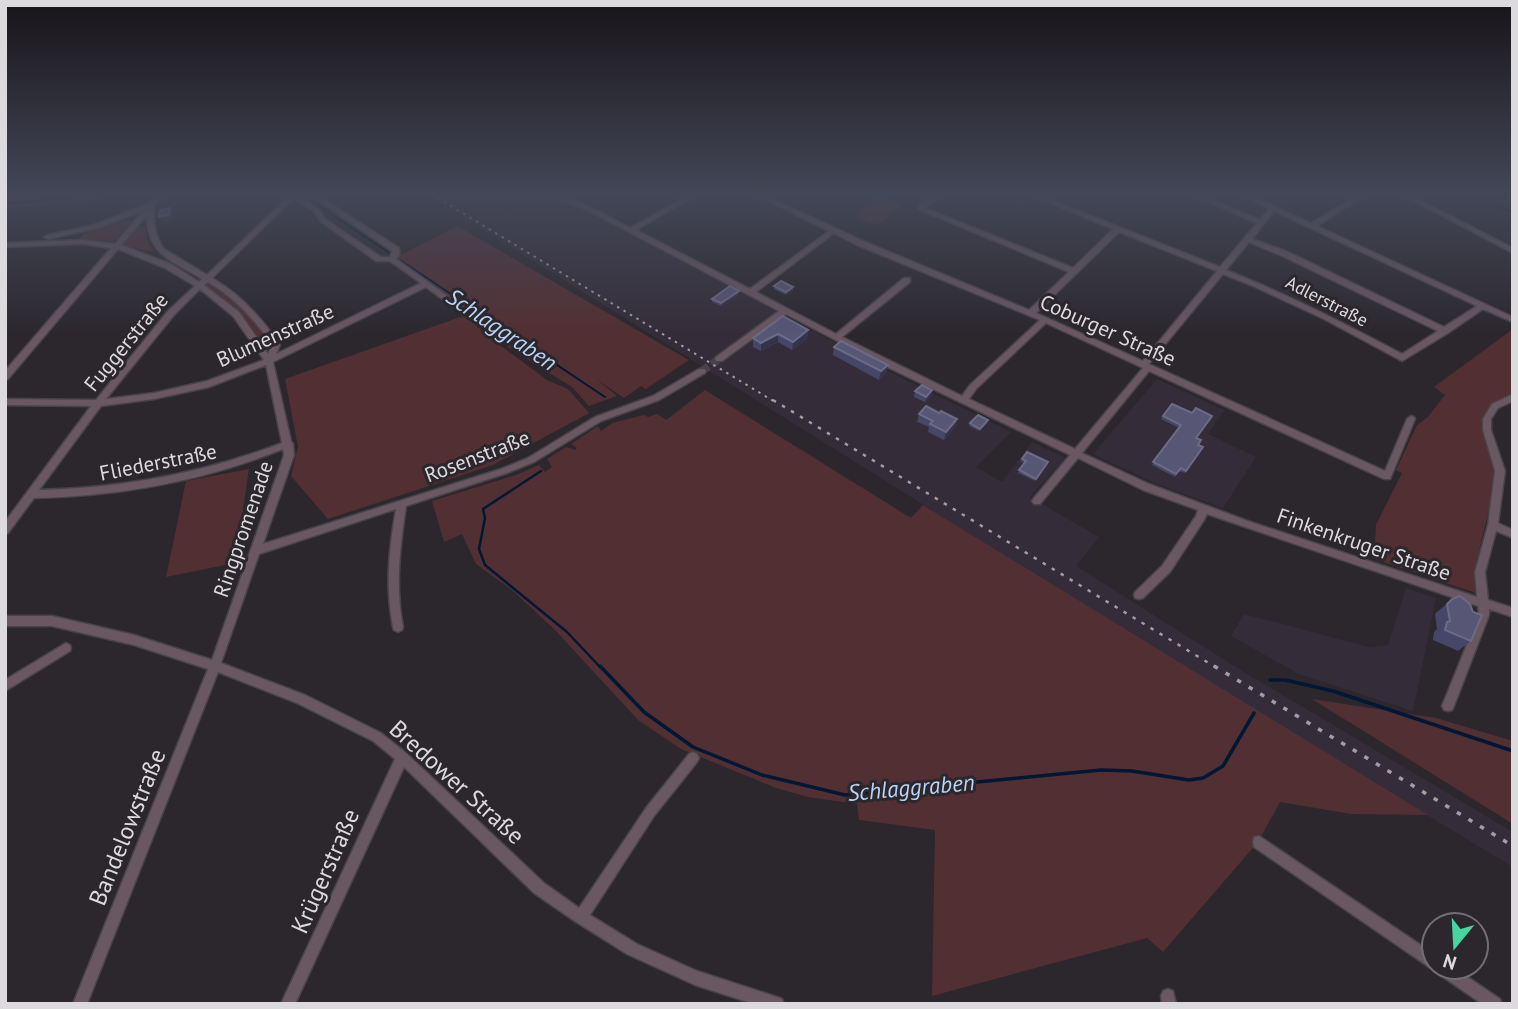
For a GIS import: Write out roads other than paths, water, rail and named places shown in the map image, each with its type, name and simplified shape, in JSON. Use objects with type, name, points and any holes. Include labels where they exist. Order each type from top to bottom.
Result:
[{"type":"street","points":[[5,377],[120,241]]},
{"type":"street","points":[[150,258],[161,251],[153,241]]},
{"type":"street","name":"Fuggerstraße","points":[[5,530],[135,356],[198,285],[245,241]]},
{"type":"street","points":[[353,241],[379,259],[391,259],[467,313]]},
{"type":"street","points":[[383,241],[396,250],[391,259]]},
{"type":"street","name":"Finkenkruger Straße","points":[[652,241],[963,401],[1146,487],[1203,509],[1513,613]]},
{"type":"street","points":[[751,292],[819,241]]},
{"type":"street","name":"Coburger Straße","points":[[857,241],[1045,320],[1387,476],[1411,419]]},
{"type":"street","points":[[1000,241],[1075,272]]},
{"type":"street","points":[[1030,314],[1106,241]]},
{"type":"street","name":"Adlerstraße","points":[[1152,241],[1313,310],[1402,358],[1482,306]]},
{"type":"street","points":[[1037,501],[1244,241]]},
{"type":"street","points":[[1252,241],[1283,253],[1445,331]]},
{"type":"street","points":[[1343,241],[1513,320]]},
{"type":"street","points":[[1494,241],[1513,251]]},
{"type":"street","name":"Ringpromenade","points":[[5,245],[73,242],[116,246],[150,258],[198,285],[236,314],[269,361],[289,455],[215,666]]},
{"type":"street","name":"Ringpromenade","points":[[161,251],[227,290],[262,325],[276,345],[275,353],[269,361]]},
{"type":"street","points":[[837,337],[907,280]]},
{"type":"street","name":"Blumenstraße","points":[[5,402],[98,403],[153,396],[209,384],[269,361],[424,285]]},
{"type":"street","points":[[719,359],[786,310]]},
{"type":"street","points":[[963,401],[973,387],[1045,320]]},
{"type":"street","name":"Rosenstraße","points":[[255,551],[530,460],[577,429],[606,415],[664,394],[702,371]]},
{"type":"street","points":[[1448,706],[1484,615],[1480,572],[1493,525],[1500,471],[1487,430],[1487,419],[1495,406],[1513,397]]},
{"type":"street","name":"Fliederstraße","points":[[30,494],[109,492],[149,486],[222,469],[288,444]]},
{"type":"street","points":[[398,627],[392,603],[393,563],[402,504]]},
{"type":"street","points":[[1139,595],[1166,569],[1201,517],[1203,509]]},
{"type":"street","points":[[1493,525],[1513,534]]},
{"type":"street","name":"Bredower Straße","points":[[5,621],[52,621],[134,640],[215,666],[301,699],[377,737],[402,757],[539,888],[581,917],[632,949],[695,978],[770,1003]]},
{"type":"street","points":[[5,686],[66,648]]},
{"type":"street","name":"Bandelowstraße","points":[[80,1004],[215,666]]},
{"type":"street","name":"Krügerstraße","points":[[288,1004],[402,757]]},
{"type":"street","points":[[581,917],[650,812],[693,758]]},
{"type":"street","points":[[1259,842],[1420,952]]},
{"type":"street","points":[[1461,981],[1495,1004]]},
{"type":"waterway","name":"Schlaggraben","points":[[372,241],[391,254]]},
{"type":"waterway","name":"Schlaggraben","points":[[400,260],[605,397]]},
{"type":"waterway","name":"Schlaggraben","points":[[541,471],[483,509],[485,518],[479,549],[485,565],[567,632],[601,668]]},
{"type":"waterway","name":"Schlaggraben","points":[[600,666],[644,712],[693,747],[762,775],[845,795],[1101,770],[1132,771],[1189,780],[1203,778],[1223,766],[1254,713]]},
{"type":"waterway","name":"Schlaggraben","points":[[1270,680],[1285,680],[1333,691],[1513,751]]},
{"type":"tunnel","points":[[702,371],[719,359]]},
{"type":"railway","points":[[509,241],[775,402]]},
{"type":"railway","points":[[773,400],[1217,668]]},
{"type":"railway","points":[[1214,666],[1513,846]]}]
